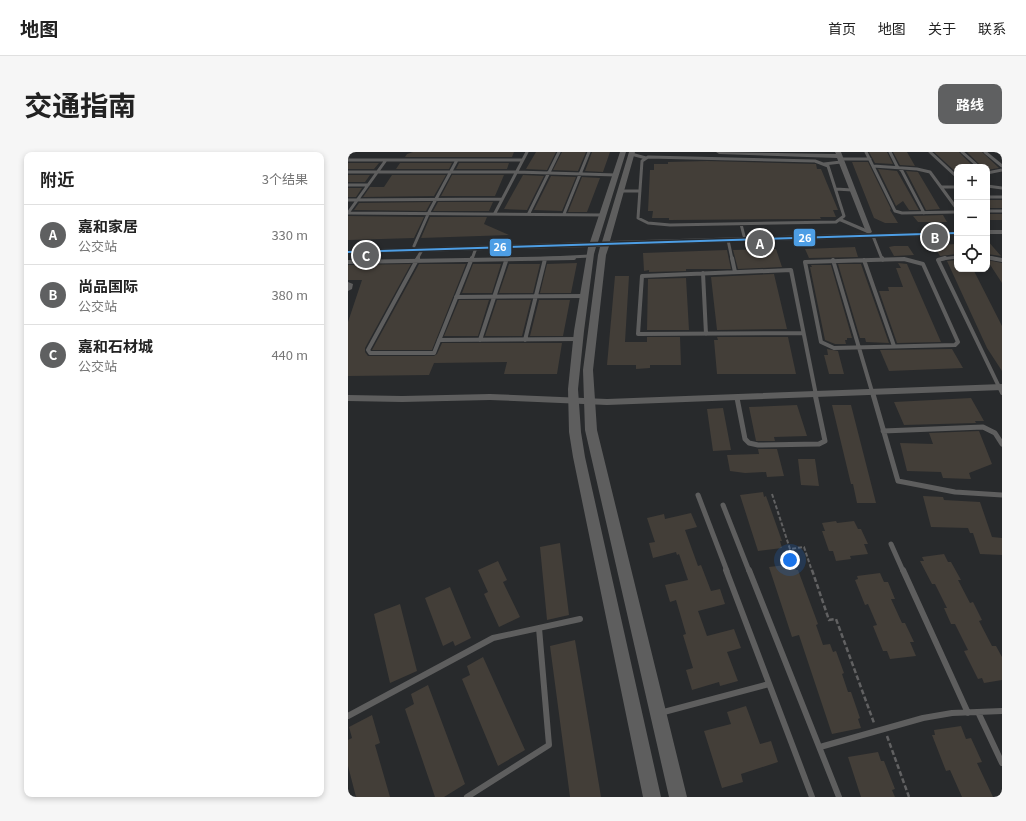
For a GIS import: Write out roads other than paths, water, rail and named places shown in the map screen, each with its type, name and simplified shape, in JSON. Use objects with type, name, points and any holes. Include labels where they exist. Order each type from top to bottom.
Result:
[{"type":"street","points":[[719,152],[840,157],[871,234]]},
{"type":"street","points":[[629,153],[616,175],[603,215],[598,245],[584,296],[573,370],[573,401],[579,457],[652,797]]},
{"type":"street","points":[[629,153],[621,191],[598,245],[602,255],[588,370],[589,402],[596,454],[678,797]]},
{"type":"street","points":[[990,229],[1002,228]]},
{"type":"street","points":[[990,232],[1002,232]]},
{"type":"street","points":[[348,252],[598,245],[871,234]]},
{"type":"street","points":[[348,248],[414,246],[598,245],[744,236],[954,234]]},
{"type":"street","points":[[348,398],[402,399],[490,397],[589,402],[1001,389]]},
{"type":"lane","points":[[495,213],[527,152]]},
{"type":"lane","points":[[529,213],[559,152]]},
{"type":"lane","points":[[564,214],[589,152]]},
{"type":"lane","points":[[729,152],[729,159]]},
{"type":"lane","points":[[866,152],[893,210],[902,213],[954,211]]},
{"type":"lane","points":[[890,152],[902,171],[924,213]]},
{"type":"lane","points":[[930,152],[954,174]]},
{"type":"lane","points":[[962,152],[976,164]]},
{"type":"lane","points":[[985,152],[991,155],[993,159],[1002,166]]},
{"type":"lane","points":[[629,153],[646,158],[815,161],[828,166],[844,214],[841,220],[836,222],[670,225],[645,222],[638,218],[642,161],[646,158]]},
{"type":"lane","points":[[824,164],[840,157],[870,159]]},
{"type":"lane","points":[[348,160],[522,160]]},
{"type":"lane","points":[[348,213],[386,160]]},
{"type":"lane","points":[[414,246],[428,213],[457,160]]},
{"type":"lane","points":[[873,166],[917,169],[930,172],[954,206]]},
{"type":"lane","points":[[990,172],[1002,170]]},
{"type":"lane","points":[[348,172],[516,172],[616,175]]},
{"type":"lane","points":[[348,185],[368,185]]},
{"type":"lane","points":[[990,186],[1002,188]]},
{"type":"lane","points":[[942,187],[954,187]]},
{"type":"lane","points":[[836,189],[852,190]]},
{"type":"lane","points":[[621,191],[640,191]]},
{"type":"lane","points":[[990,197],[1002,197]]},
{"type":"lane","points":[[949,198],[954,198]]},
{"type":"lane","points":[[348,200],[502,199]]},
{"type":"lane","points":[[990,211],[1002,210]]},
{"type":"lane","points":[[348,213],[529,213],[603,215]]},
{"type":"lane","points":[[841,220],[871,234],[883,260]]},
{"type":"lane","points":[[741,224],[744,236]]},
{"type":"lane","points":[[728,240],[735,272]]},
{"type":"lane","points":[[348,262],[572,258],[598,245]]},
{"type":"lane","points":[[480,340],[511,247]]},
{"type":"lane","points":[[422,250],[368,350],[370,353],[434,352],[476,248]]},
{"type":"lane","points":[[954,257],[947,257],[938,260],[1001,389]]},
{"type":"lane","points":[[990,258],[1002,260]]},
{"type":"lane","points":[[525,340],[545,259]]},
{"type":"lane","points":[[833,260],[898,481],[940,490],[1002,495]]},
{"type":"lane","points":[[864,260],[894,346]]},
{"type":"lane","points":[[864,260],[908,260],[923,264],[958,342],[955,345],[834,348],[826,346],[821,342],[804,263],[808,261],[864,260]]},
{"type":"lane","points":[[737,398],[745,439],[749,443],[758,445],[820,444],[824,441],[791,270],[645,274],[642,276],[638,334],[803,333]]},
{"type":"lane","points":[[703,273],[706,334]]},
{"type":"lane","points":[[456,297],[584,296]]},
{"type":"lane","points":[[439,340],[578,339]]},
{"type":"lane","points":[[883,431],[983,427],[989,428],[998,434],[1002,444]]},
{"type":"lane","points":[[698,495],[812,797]]},
{"type":"lane","points":[[723,505],[839,797]]},
{"type":"lane","points":[[891,544],[968,713]]},
{"type":"lane","points":[[348,716],[493,638],[580,619]]},
{"type":"lane","points":[[467,797],[549,745],[539,628]]},
{"type":"lane","points":[[658,713],[769,684]]},
{"type":"lane","points":[[820,747],[924,718],[952,713],[1002,710]]},
{"type":"lane","points":[[978,712],[1002,763]]},
{"type":"place","name":"尚品国际","points":[[935,237]]},
{"type":"place","name":"嘉和家居","points":[[760,243]]},
{"type":"place","name":"嘉和石材城","points":[[366,255]]}]
